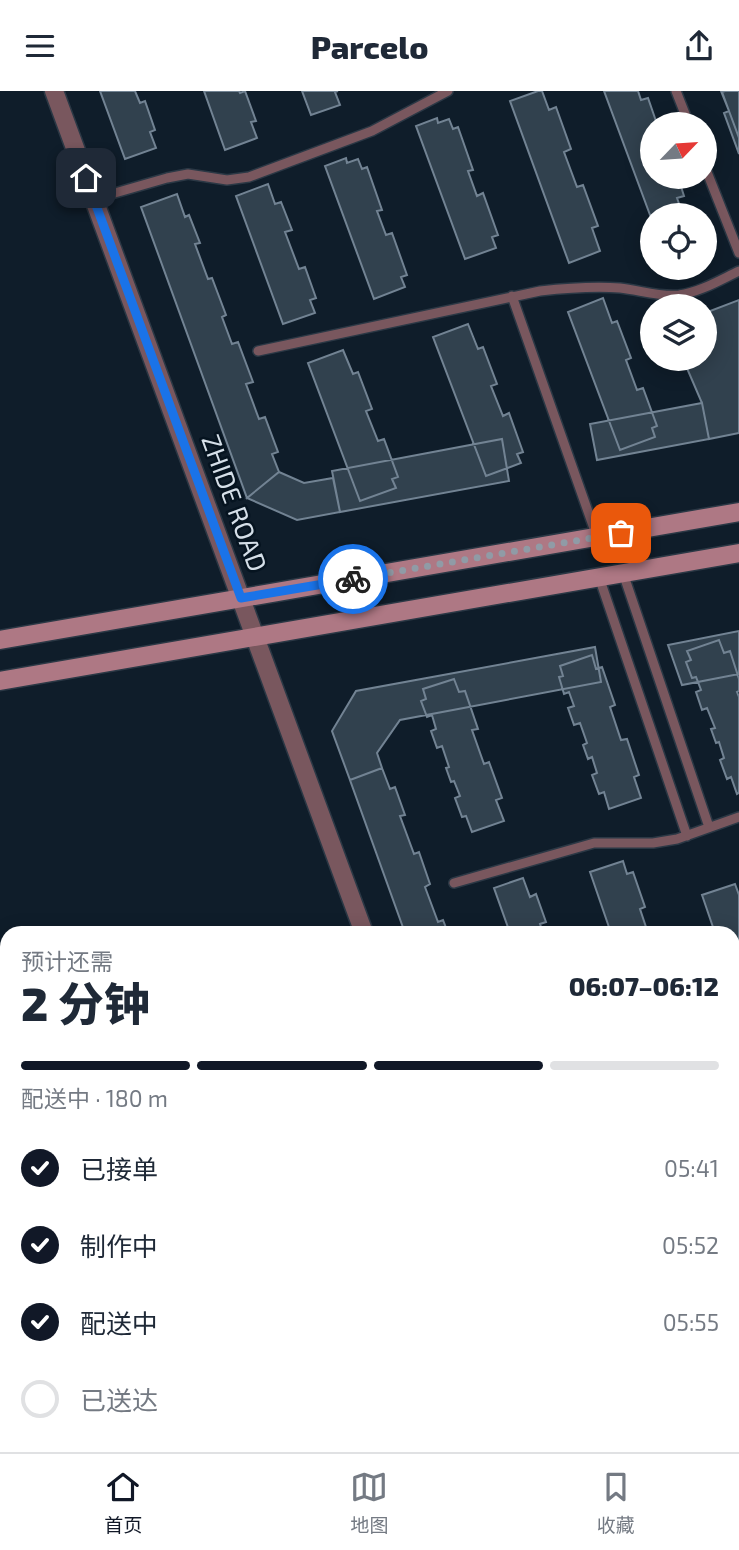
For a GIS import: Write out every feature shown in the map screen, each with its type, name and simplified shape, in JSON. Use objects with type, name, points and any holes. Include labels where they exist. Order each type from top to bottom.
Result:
[{"type":"main road","points":[[0,640],[739,512]]},
{"type":"main road","points":[[0,681],[739,553]]},
{"type":"street","name":"ZHIDE ROAD","points":[[54,91],[361,926]]},
{"type":"lane","points":[[94,199],[188,174],[228,180],[249,177],[372,131],[447,91]]},
{"type":"lane","points":[[676,91],[684,112]]},
{"type":"lane","points":[[714,189],[739,253]]},
{"type":"lane","points":[[258,351],[512,296],[580,286],[683,294],[739,271]]},
{"type":"lane","points":[[512,296],[597,537]]},
{"type":"lane","points":[[623,573],[709,827]]},
{"type":"lane","points":[[599,577],[687,836]]},
{"type":"lane","points":[[454,883],[594,843],[653,843],[687,836],[739,817]]},
{"type":"building","points":[[100,91],[135,91],[140,103],[145,101],[155,130],[150,132],[156,148],[125,159]]},
{"type":"building","points":[[204,91],[245,91],[256,121],[251,122],[257,138],[225,150]]},
{"type":"building","points":[[302,91],[338,91],[335,92],[340,105],[311,115]]},
{"type":"building","points":[[542,91],[549,110],[556,107],[571,149],[564,152],[577,187],[583,185],[598,226],[592,228],[600,251],[569,263],[510,101]]},
{"type":"building","points":[[604,91],[638,91],[641,100],[648,98],[653,112],[640,112],[640,188]]},
{"type":"building","points":[[721,91],[739,91],[739,138],[729,111]]},
{"type":"building","points":[[739,91],[739,154],[724,113],[729,111],[722,92]]},
{"type":"building","points":[[437,118],[438,123],[449,119],[453,129],[458,127],[473,170],[468,171],[477,196],[483,193],[498,235],[492,237],[496,248],[465,259],[416,126]]},
{"type":"building","points":[[346,158],[347,163],[358,159],[362,169],[367,167],[382,210],[377,211],[386,235],[392,233],[407,275],[401,277],[405,287],[374,299],[325,166]]},
{"type":"building","points":[[268,184],[275,204],[281,202],[292,230],[285,232],[299,269],[305,267],[316,298],[310,300],[315,313],[283,324],[236,196]]},
{"type":"building","points":[[640,189],[682,189],[684,196],[677,198],[679,203],[646,203]]},
{"type":"building","points":[[177,194],[185,217],[189,215],[200,243],[195,244],[226,315],[222,317],[232,344],[238,342],[253,382],[246,384],[259,419],[265,417],[278,452],[272,454],[279,472],[247,498],[141,207]]},
{"type":"building","points":[[603,298],[612,323],[617,321],[631,358],[626,360],[637,390],[643,388],[657,426],[652,428],[655,437],[620,450],[568,312]]},
{"type":"building","points":[[739,300],[739,433],[709,439],[702,403],[688,371],[717,371],[717,308]]},
{"type":"building","points":[[468,324],[478,349],[483,347],[497,384],[491,386],[503,416],[509,413],[523,452],[517,454],[521,463],[486,476],[433,337]]},
{"type":"building","points":[[343,350],[353,374],[358,372],[372,409],[366,411],[378,441],[384,439],[398,477],[392,479],[396,488],[360,501],[308,363]]},
{"type":"building","points":[[702,403],[709,439],[597,460],[590,424]]},
{"type":"building","points":[[502,439],[509,481],[340,512],[332,471]]},
{"type":"building","points":[[279,472],[304,483],[333,478],[340,512],[297,520],[247,498]]},
{"type":"building","points":[[739,631],[739,674],[682,685],[668,645]]},
{"type":"building","points":[[719,640],[724,653],[730,651],[739,679],[737,794],[731,777],[727,779],[720,760],[724,758],[711,729],[715,728],[707,708],[702,710],[696,692],[701,690],[696,677],[692,678],[686,662],[691,660],[687,651]]},
{"type":"building","points":[[595,647],[601,682],[400,720],[377,753],[382,768],[350,780],[332,731],[356,691]]},
{"type":"building","points":[[592,655],[596,669],[602,667],[615,705],[610,707],[621,740],[627,739],[639,775],[634,777],[641,798],[609,809],[604,792],[599,794],[592,775],[597,773],[592,757],[588,759],[583,745],[587,743],[580,723],[574,725],[568,708],[574,706],[569,692],[564,694],[559,677],[563,676],[560,666]]},
{"type":"building","points":[[454,679],[459,692],[465,691],[478,729],[472,730],[484,764],[489,762],[502,798],[496,800],[504,821],[472,832],[466,816],[462,817],[455,798],[460,796],[454,781],[451,782],[442,746],[437,748],[431,731],[436,729],[432,715],[427,717],[421,701],[426,699],[423,689]]},
{"type":"building","points":[[382,768],[390,789],[395,787],[405,815],[400,816],[414,854],[419,852],[430,884],[425,887],[438,922],[443,920],[445,926],[402,926],[350,780]]},
{"type":"building","points":[[623,861],[627,874],[633,872],[645,907],[640,909],[646,926],[609,926],[590,872]]},
{"type":"building","points":[[523,878],[530,897],[536,894],[546,922],[541,926],[508,926],[494,888]]},
{"type":"building","points":[[735,884],[739,895],[739,926],[713,926],[702,895]]},
{"type":"way so far","points":[[353,579],[621,533]]},
{"type":"route","points":[[86,178],[241,598],[353,579]]}]
